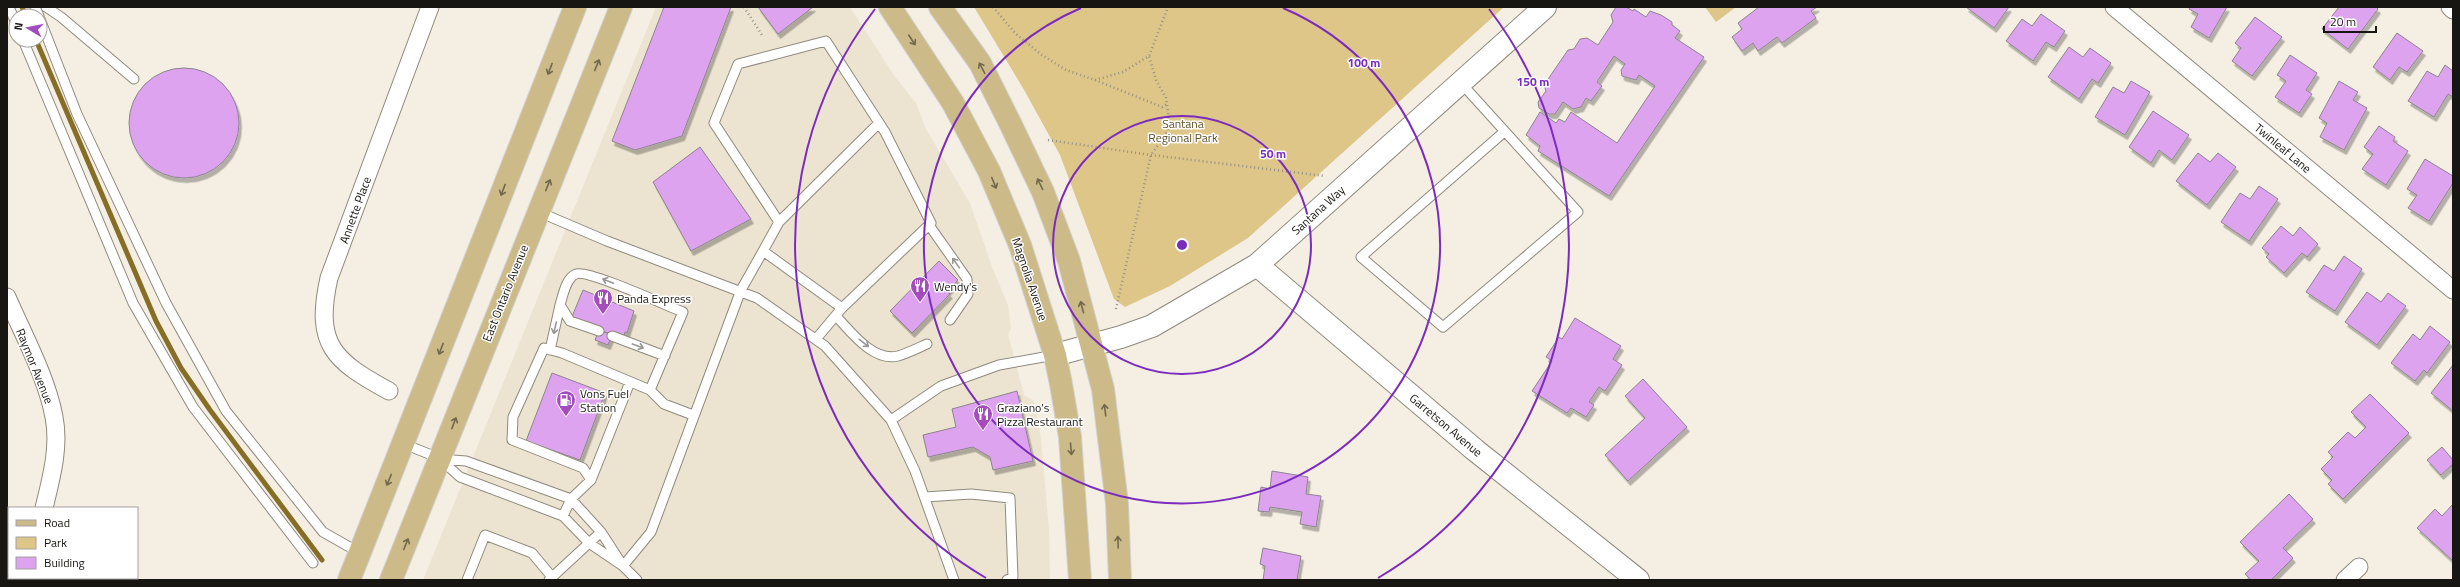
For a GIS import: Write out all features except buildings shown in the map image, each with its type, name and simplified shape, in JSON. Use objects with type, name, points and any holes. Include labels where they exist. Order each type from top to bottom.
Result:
[{"type":"main road","points":[[349,580],[404,444],[575,7]]},
{"type":"main road","name":"East Ontario Avenue","points":[[391,580],[621,7]]},
{"type":"main road","name":"Magnolia Avenue","points":[[890,7],[953,103],[989,171],[1020,245],[1055,355],[1070,437],[1080,580]]},
{"type":"main road","points":[[940,7],[980,63],[1043,192],[1069,261],[1103,388],[1116,504],[1120,580]]},
{"type":"street","name":"Annette Place","points":[[389,391],[353,371],[334,353],[326,331],[324,304],[329,278],[430,7]]},
{"type":"street","name":"Santana Way","points":[[1055,355],[1121,337],[1152,326],[1257,265],[1545,7]]},
{"type":"street","name":"Twinleaf Lane","points":[[2114,7],[2453,290]]},
{"type":"street","points":[[2450,7],[2453,10]]},
{"type":"street","name":"Garretson Avenue","points":[[1257,265],[1475,450],[1638,580]]},
{"type":"street","name":"Raymor Avenue","points":[[7,297],[45,387],[55,418],[55,460],[44,507]]},
{"type":"street","points":[[2345,580],[2359,567]]},
{"type":"lane","points":[[46,7],[61,17],[134,79]]},
{"type":"lane","points":[[48,38],[77,114],[166,303],[226,410],[323,532],[360,553]]},
{"type":"lane","points":[[779,222],[714,122],[738,64],[826,41],[879,123],[931,223],[842,308],[816,339]]},
{"type":"lane","points":[[26,48],[133,303],[168,366],[193,407],[313,563]]},
{"type":"lane","points":[[1461,83],[1578,212],[1443,327],[1361,257],[1504,132]]},
{"type":"lane","points":[[623,566],[651,532],[741,290],[779,222],[879,123]]},
{"type":"lane","points":[[538,212],[607,241],[741,290],[757,298],[825,346],[891,420],[925,497],[954,580]]},
{"type":"lane","points":[[929,225],[967,279],[968,294],[950,320]]},
{"type":"lane","points":[[763,251],[842,308]]},
{"type":"lane","points":[[550,350],[566,284],[575,274],[583,272],[683,312],[650,390]]},
{"type":"lane","points":[[560,305],[570,321],[599,331]]},
{"type":"lane","points":[[836,316],[854,336],[878,354],[897,356],[927,344]]},
{"type":"lane","points":[[612,336],[665,356]]},
{"type":"lane","points":[[591,480],[583,468],[512,440],[513,417],[544,348],[650,390],[664,404],[693,416]]},
{"type":"lane","points":[[891,420],[941,386],[999,365],[1055,355]]},
{"type":"lane","points":[[563,516],[571,499],[591,480],[630,382]]},
{"type":"lane","points":[[404,444],[440,459],[466,461],[571,499],[601,532],[623,566]]},
{"type":"lane","points":[[440,459],[460,477],[563,516],[589,543],[623,566],[637,580]]},
{"type":"lane","points":[[925,497],[971,494],[1010,498],[1012,577],[1007,580]]},
{"type":"lane","points":[[467,580],[485,535],[532,553],[551,578],[601,532]]},
{"type":"path","points":[[744,7],[762,35]]},
{"type":"path","points":[[993,7],[1016,34],[1042,55],[1066,70],[1095,80],[1151,104],[1162,107],[1166,104]]},
{"type":"path","points":[[1095,80],[1123,72],[1148,56],[1168,7]]},
{"type":"path","points":[[1116,309],[1151,155],[1167,132],[1169,116],[1166,98],[1156,80],[1148,56]]},
{"type":"path","points":[[1048,140],[1151,155],[1325,176]]},
{"type":"shaded area","points":[[656,7],[850,7],[895,77],[916,103],[926,129],[970,203],[992,267],[1008,305],[1011,329],[1008,334],[1024,395],[1034,401],[1041,438],[1049,530],[1050,580],[423,580]]},
{"type":"green space","name":"Santana Regional Park","points":[[974,7],[1504,7],[1248,238],[1170,286],[1125,307],[1114,299],[1060,155],[1023,88]]},
{"type":"green space","points":[[1705,7],[1736,7],[1716,22]]},
{"type":"waterway","points":[[39,48],[156,321],[181,368],[210,410],[322,560]]},
{"type":"place","name":"Wendy's","points":[[920,303]]},
{"type":"place","name":"Panda Express","points":[[603,315]]},
{"type":"place","name":"Vons Fuel Station","points":[[566,417]]},
{"type":"place","name":"Graziano's Pizza Restaurant","points":[[983,431]]}]
